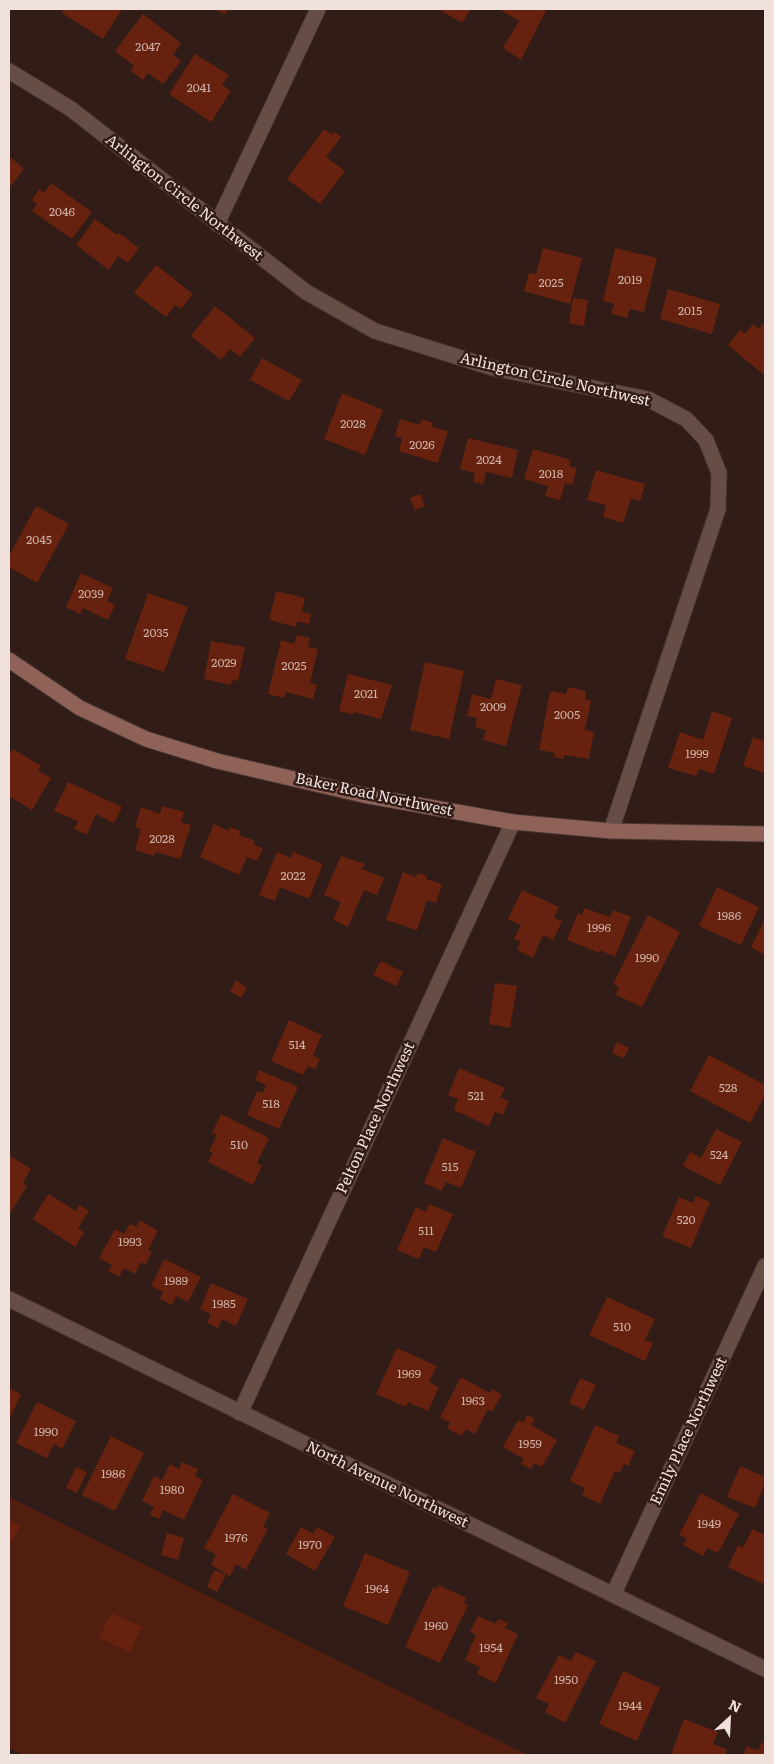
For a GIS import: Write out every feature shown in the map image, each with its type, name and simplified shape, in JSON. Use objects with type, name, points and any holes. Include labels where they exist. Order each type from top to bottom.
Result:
[{"type":"street","points":[[217,224],[318,9]]},
{"type":"street","name":"Arlington Circle Northwest","points":[[9,71],[71,110],[306,292],[375,331],[493,368],[648,400],[686,419],[706,440],[719,473],[718,509],[611,831]]},
{"type":"street","name":"Baker Road Northwest","points":[[9,660],[80,708],[146,739],[217,761],[363,795],[513,822],[611,831],[765,834]]},
{"type":"street","name":"Pelton Place Northwest","points":[[240,1413],[513,822]]},
{"type":"street","name":"Emily Place Northwest","points":[[613,1596],[765,1266]]},
{"type":"street","name":"North Avenue Northwest","points":[[9,1299],[765,1669]]},
{"type":"shaded area","points":[[9,1497],[528,1755],[24,1755],[9,1748]]},
{"type":"building","points":[[64,9],[122,9],[103,39],[62,13]]},
{"type":"building","points":[[214,9],[228,9],[225,14]]},
{"type":"building","points":[[438,9],[471,9],[462,23]]},
{"type":"building","points":[[499,9],[547,9],[521,60],[503,48],[519,21]]},
{"type":"building","points":[[143,14],[181,43],[173,55],[181,61],[163,84],[148,73],[143,80],[131,71],[134,66],[115,51]]},
{"type":"building","points":[[195,54],[229,75],[222,85],[231,91],[211,122],[169,94]]},
{"type":"building","points":[[324,129],[332,135],[335,132],[341,137],[326,157],[345,171],[320,204],[287,179]]},
{"type":"building","points":[[9,156],[24,169],[9,188]]},
{"type":"building","points":[[51,183],[92,212],[72,239],[32,211],[37,204],[32,200],[39,189],[44,193]]},
{"type":"building","points":[[95,219],[117,235],[119,233],[139,248],[128,263],[118,256],[109,270],[76,245]]},
{"type":"building","points":[[543,248],[582,258],[570,304],[524,291],[529,273],[536,274]]},
{"type":"building","points":[[615,248],[657,258],[644,312],[630,309],[627,318],[611,314],[614,304],[603,301]]},
{"type":"building","points":[[156,265],[193,294],[181,309],[175,305],[166,317],[134,293]]},
{"type":"building","points":[[668,289],[720,304],[712,334],[660,319]]},
{"type":"building","points":[[573,298],[588,300],[584,326],[569,323]]},
{"type":"building","points":[[215,306],[255,338],[240,357],[230,349],[221,360],[191,336]]},
{"type":"building","points":[[763,323],[765,325],[764,375],[728,345],[740,330],[745,334],[753,324],[759,329]]},
{"type":"building","points":[[262,358],[302,380],[289,401],[250,380]]},
{"type":"building","points":[[342,393],[383,410],[365,455],[324,439]]},
{"type":"building","points":[[400,419],[420,425],[422,419],[433,423],[432,427],[448,431],[438,463],[399,451],[402,438],[395,436]]},
{"type":"building","points":[[468,438],[518,450],[512,478],[486,472],[483,484],[473,482],[475,473],[460,469]]},
{"type":"building","points":[[533,449],[571,460],[569,466],[577,468],[572,485],[565,483],[560,500],[545,496],[548,486],[524,479]]},
{"type":"building","points":[[596,470],[645,484],[640,501],[631,498],[623,523],[603,517],[606,505],[587,500]]},
{"type":"building","points":[[420,494],[425,506],[415,510],[410,498]]},
{"type":"building","points":[[36,506],[69,524],[37,583],[9,567],[9,556]]},
{"type":"building","points":[[81,573],[113,588],[107,601],[115,605],[108,620],[83,608],[80,614],[66,607]]},
{"type":"building","points":[[276,591],[305,598],[302,612],[311,614],[309,624],[297,621],[296,627],[269,620]]},
{"type":"building","points":[[148,593],[188,607],[164,672],[125,659]]},
{"type":"building","points":[[297,635],[310,638],[308,647],[318,649],[310,683],[317,685],[313,699],[286,692],[284,698],[268,694],[281,640],[294,644]]},
{"type":"building","points":[[211,641],[245,647],[238,681],[232,680],[231,685],[204,679]]},
{"type":"building","points":[[425,662],[464,671],[449,739],[410,730]]},
{"type":"building","points":[[348,674],[392,685],[381,719],[354,712],[353,715],[339,711]]},
{"type":"building","points":[[496,679],[522,685],[506,746],[483,740],[486,730],[475,727],[477,718],[467,716],[472,694],[491,699]]},
{"type":"building","points":[[568,687],[586,691],[585,699],[591,701],[585,730],[594,732],[589,759],[564,755],[564,759],[554,757],[555,753],[539,750],[550,691],[566,694]]},
{"type":"building","points":[[712,711],[732,718],[714,774],[699,769],[696,776],[668,768],[680,732],[703,740]]},
{"type":"building","points":[[753,737],[765,741],[765,773],[743,766]]},
{"type":"building","points":[[13,749],[41,766],[38,771],[51,778],[32,810],[9,796],[9,752]]},
{"type":"building","points":[[68,782],[122,807],[114,823],[96,814],[87,835],[74,829],[78,821],[54,811]]},
{"type":"building","points":[[162,806],[184,812],[181,822],[191,825],[180,859],[156,852],[154,856],[135,850],[141,829],[135,827],[141,807],[160,814]]},
{"type":"building","points":[[214,824],[229,831],[230,827],[240,831],[239,835],[255,841],[253,844],[263,849],[257,861],[247,857],[239,875],[200,857]]},
{"type":"building","points":[[277,852],[291,858],[293,852],[323,864],[309,899],[280,887],[275,901],[259,895]]},
{"type":"building","points":[[341,856],[365,864],[362,869],[384,878],[377,895],[364,890],[348,927],[333,920],[341,902],[324,895]]},
{"type":"building","points":[[403,872],[416,877],[418,873],[427,876],[426,879],[442,884],[436,903],[427,900],[417,930],[386,920]]},
{"type":"building","points":[[717,887],[759,907],[741,945],[699,926]]},
{"type":"building","points":[[522,890],[559,907],[554,918],[562,921],[553,940],[543,935],[533,958],[517,950],[521,942],[514,939],[521,925],[508,919]]},
{"type":"building","points":[[584,908],[610,917],[613,910],[631,917],[615,957],[600,950],[599,953],[567,940],[578,913],[582,915]]},
{"type":"building","points":[[648,915],[680,932],[642,1007],[616,995],[619,987],[613,984]]},
{"type":"building","points":[[765,919],[765,955],[751,947]]},
{"type":"building","points":[[381,961],[403,972],[396,986],[373,975]]},
{"type":"building","points":[[236,980],[247,988],[241,998],[230,991]]},
{"type":"building","points":[[495,983],[517,986],[510,1028],[489,1024]]},
{"type":"building","points":[[289,1020],[322,1035],[313,1055],[320,1059],[315,1069],[308,1066],[303,1075],[271,1061]]},
{"type":"building","points":[[617,1042],[629,1048],[624,1058],[612,1053]]},
{"type":"building","points":[[709,1055],[765,1085],[765,1095],[750,1123],[690,1091]]},
{"type":"building","points":[[459,1068],[505,1088],[500,1097],[509,1101],[503,1115],[495,1112],[489,1126],[454,1110],[458,1099],[448,1095]]},
{"type":"building","points":[[259,1070],[298,1087],[279,1129],[247,1115],[257,1091],[263,1093],[266,1085],[255,1080]]},
{"type":"building","points":[[221,1114],[269,1138],[257,1163],[262,1166],[253,1185],[208,1162],[213,1153],[209,1151],[217,1135],[212,1133]]},
{"type":"building","points":[[716,1129],[742,1142],[720,1185],[683,1166],[690,1152],[701,1158]]},
{"type":"building","points":[[443,1138],[476,1152],[461,1188],[446,1182],[442,1191],[424,1183]]},
{"type":"building","points":[[9,1155],[31,1169],[23,1183],[27,1186],[10,1213]]},
{"type":"building","points":[[48,1194],[76,1211],[79,1205],[89,1211],[78,1228],[84,1233],[75,1247],[33,1219]]},
{"type":"building","points":[[696,1196],[710,1202],[691,1248],[662,1236],[679,1197],[693,1203]]},
{"type":"building","points":[[429,1204],[453,1214],[436,1252],[424,1247],[419,1259],[397,1250],[416,1207],[426,1212]]},
{"type":"building","points":[[140,1220],[158,1231],[148,1250],[152,1252],[145,1265],[141,1262],[135,1274],[124,1268],[119,1277],[108,1271],[112,1265],[99,1258],[115,1229],[124,1234],[130,1224],[136,1227]]},
{"type":"building","points":[[164,1259],[201,1277],[188,1302],[176,1296],[172,1305],[160,1299],[163,1292],[151,1286]]},
{"type":"building","points":[[211,1283],[248,1299],[236,1326],[222,1319],[218,1328],[207,1323],[211,1314],[200,1309]]},
{"type":"building","points":[[607,1297],[655,1319],[645,1340],[653,1343],[645,1361],[589,1335]]},
{"type":"building","points":[[397,1348],[437,1366],[429,1382],[439,1387],[428,1411],[408,1402],[406,1407],[376,1394]]},
{"type":"building","points":[[461,1377],[490,1393],[492,1389],[502,1394],[492,1412],[488,1409],[475,1434],[466,1429],[461,1436],[447,1428],[450,1423],[440,1417]]},
{"type":"building","points":[[580,1378],[596,1385],[584,1410],[569,1403]]},
{"type":"building","points":[[9,1388],[21,1394],[9,1420]]},
{"type":"building","points":[[37,1402],[76,1421],[62,1449],[54,1444],[47,1458],[16,1443]]},
{"type":"building","points":[[527,1415],[535,1419],[531,1425],[557,1440],[542,1467],[534,1463],[531,1469],[521,1464],[524,1459],[503,1447],[518,1420],[523,1423]]},
{"type":"building","points":[[595,1425],[619,1436],[616,1443],[635,1451],[628,1466],[624,1464],[620,1473],[615,1471],[600,1504],[582,1495],[585,1488],[570,1481]]},
{"type":"building","points":[[111,1436],[144,1453],[115,1511],[82,1495]]},
{"type":"building","points":[[182,1462],[198,1469],[195,1476],[203,1480],[184,1520],[163,1510],[159,1519],[150,1515],[154,1507],[142,1501],[154,1476],[162,1480],[170,1464],[179,1469]]},
{"type":"building","points":[[740,1466],[765,1477],[765,1483],[755,1508],[727,1497]]},
{"type":"building","points":[[76,1467],[87,1472],[77,1493],[66,1488]]},
{"type":"building","points":[[701,1493],[739,1514],[718,1553],[707,1548],[703,1556],[683,1545],[687,1539],[679,1535]]},
{"type":"building","points":[[233,1494],[270,1513],[263,1527],[268,1529],[246,1570],[236,1564],[230,1576],[211,1565],[216,1555],[204,1548]]},
{"type":"building","points":[[9,1520],[20,1526],[9,1546]]},
{"type":"building","points":[[301,1527],[313,1534],[317,1527],[335,1537],[315,1571],[286,1554]]},
{"type":"building","points":[[752,1529],[765,1535],[765,1578],[763,1584],[728,1567],[738,1545],[743,1548]]},
{"type":"building","points":[[167,1533],[184,1538],[178,1560],[161,1555]]},
{"type":"building","points":[[365,1553],[410,1572],[388,1625],[343,1606]]},
{"type":"building","points":[[214,1570],[226,1575],[217,1592],[207,1587]]},
{"type":"building","points":[[439,1585],[466,1598],[464,1603],[468,1605],[440,1663],[405,1647],[433,1587],[437,1589]]},
{"type":"building","points":[[111,1613],[142,1627],[130,1652],[99,1638]]},
{"type":"building","points":[[478,1616],[496,1624],[498,1619],[508,1623],[505,1628],[518,1634],[496,1683],[477,1674],[480,1667],[465,1660],[476,1635],[470,1632]]},
{"type":"building","points":[[576,1652],[596,1661],[565,1723],[545,1712],[549,1704],[536,1698],[559,1655],[571,1661]]},
{"type":"building","points":[[623,1671],[660,1688],[637,1741],[599,1724]]},
{"type":"building","points":[[684,1719],[718,1732],[713,1744],[727,1749],[725,1755],[671,1755]]},
{"type":"building","points":[[762,1742],[765,1744],[765,1755],[743,1755],[747,1746],[758,1751]]}]
